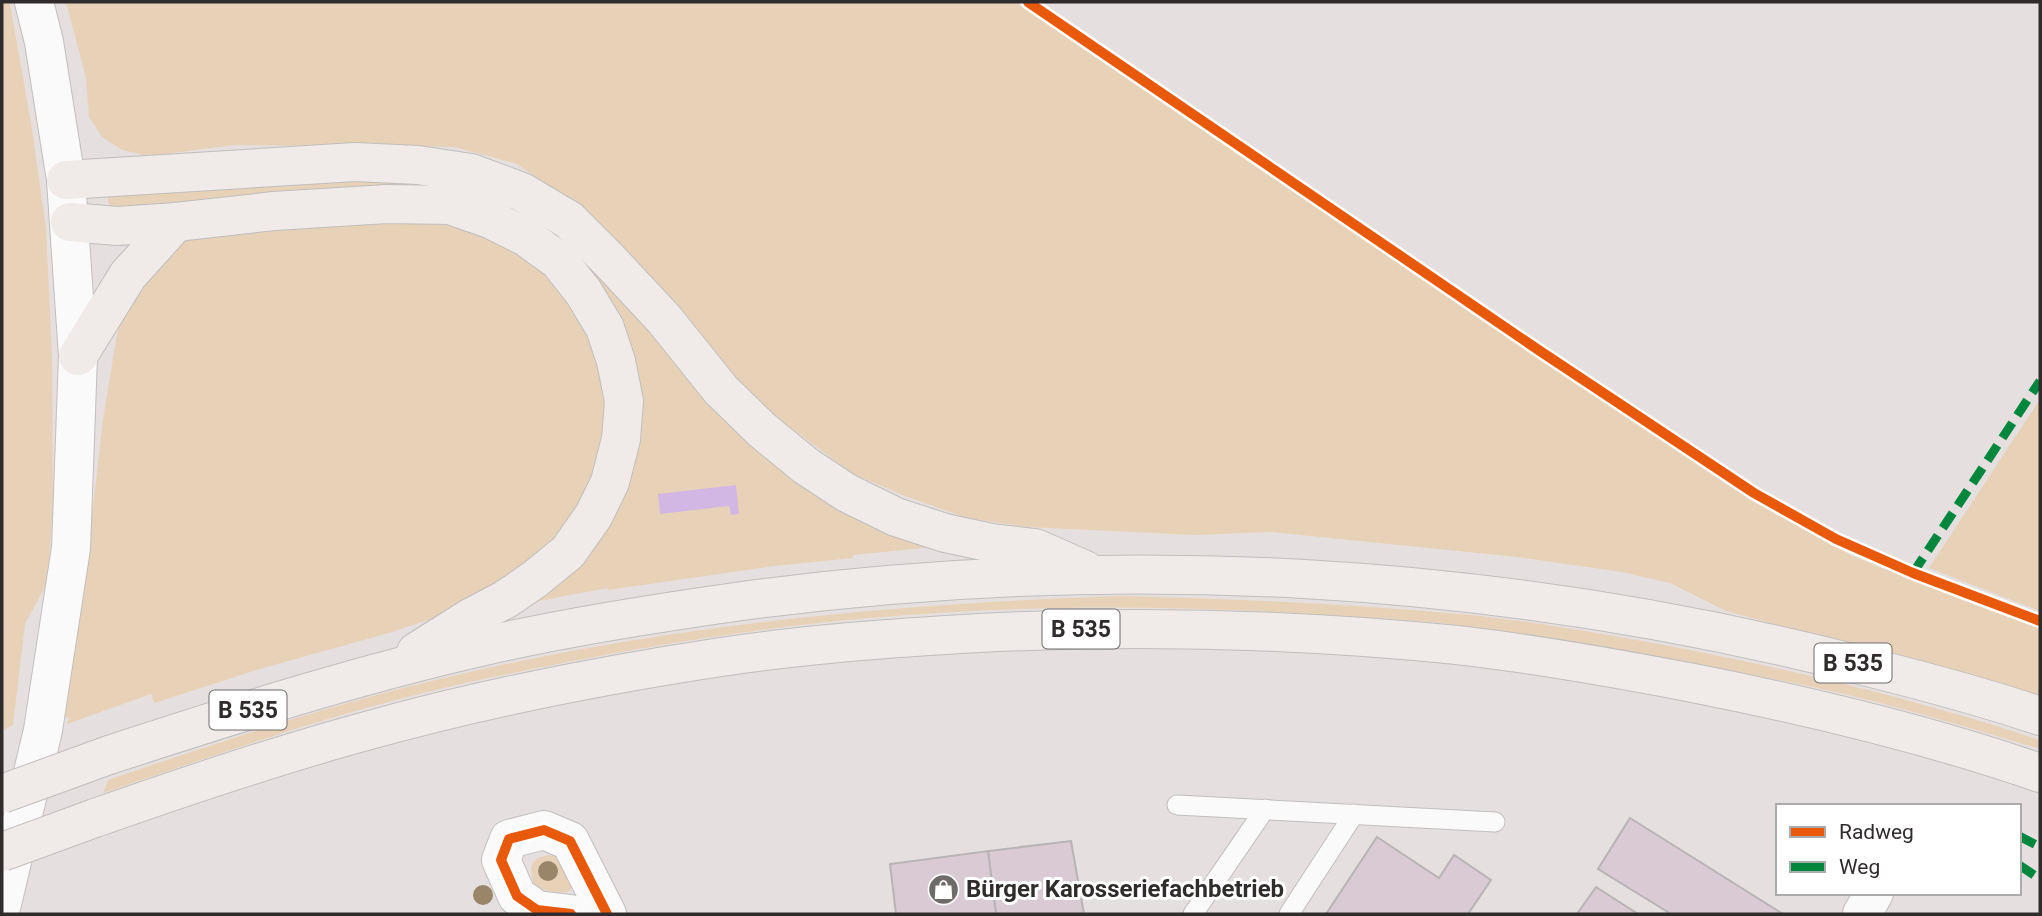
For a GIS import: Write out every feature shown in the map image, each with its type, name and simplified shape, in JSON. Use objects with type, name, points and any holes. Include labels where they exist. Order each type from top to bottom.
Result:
[{"type":"highway","points":[[66,180],[355,162],[418,165],[471,173],[522,192],[569,220],[664,319],[721,390],[762,430],[806,466],[847,493],[896,517],[945,533],[992,543],[1035,548],[1094,573]]},
{"type":"highway","points":[[70,222],[117,226],[274,211],[387,204],[450,205],[490,219],[526,237],[559,261],[584,293],[605,328],[617,361],[624,401],[621,439],[610,482],[594,515],[568,552],[536,579],[506,600],[470,618],[388,670]]},
{"type":"highway","points":[[78,356],[128,275],[176,222]]},
{"type":"highway","name":"B 535","points":[[2,794],[109,755],[259,706],[388,670],[580,626],[815,591],[920,582],[1094,573],[1355,581],[1571,606],[1664,621],[1799,649],[2040,716]]},
{"type":"highway","name":"B 535","points":[[2,852],[231,771],[370,730],[500,698],[725,656],[877,640],[1059,629],[1173,628],[1357,636],[1461,646],[1594,664],[1749,694],[1882,725],[2040,773]]},
{"type":"main road","points":[[2,904],[43,730],[69,562],[78,356],[66,180],[44,42],[34,2]]},
{"type":"main road","points":[[571,914],[537,910],[517,896],[501,860],[509,839],[544,830],[570,841],[607,914]]},
{"type":"main road","points":[[1862,914],[1873,895]]},
{"type":"lane","points":[[1177,805],[1495,822]]},
{"type":"lane","points":[[1194,914],[1265,809]]},
{"type":"lane","points":[[1289,914],[1354,814]]},
{"type":"shaded area","points":[[2,2],[10,4],[46,228],[52,356],[53,500],[48,581],[25,624],[13,725],[2,731]]},
{"type":"shaded area","points":[[66,2],[1015,2],[1747,498],[1852,556],[2040,628],[2040,696],[1726,611],[1670,583],[1622,572],[1517,557],[1271,532],[1195,535],[1027,527],[967,518],[853,474],[735,386],[651,277],[586,213],[517,164],[454,147],[235,145],[150,156],[122,150],[102,137],[89,117],[86,78]]},
{"type":"shaded area","points":[[383,177],[443,181],[547,223],[606,276],[933,547],[608,588],[533,602],[634,386],[521,220],[115,209],[108,200],[108,196]]},
{"type":"shaded area","points":[[410,216],[479,229],[551,273],[587,323],[608,403],[596,480],[557,545],[458,610],[154,703],[151,694],[67,724],[69,717],[62,718],[90,534],[103,419],[123,308],[184,239]]},
{"type":"shaded area","points":[[2040,399],[2040,611],[1929,568]]},
{"type":"shaded area","points":[[736,485],[739,514],[731,515],[729,506],[660,514],[658,494]]},
{"type":"shaded area","points":[[1121,596],[1384,608],[1471,615],[1573,629],[1721,656],[1859,688],[2040,740],[2040,749],[1869,700],[1772,678],[1506,632],[1449,624],[1251,611],[1053,608],[825,622],[698,639],[570,661],[358,710],[103,793],[108,780],[223,741],[376,695],[502,665],[678,633],[854,612]]},
{"type":"shaded area","points":[[548,855],[556,856],[572,887],[570,891],[550,891],[533,882],[533,862]]},
{"type":"building","points":[[1630,818],[1783,914],[1671,914],[1598,869]]},
{"type":"building","points":[[1377,837],[1439,878],[1454,855],[1491,880],[1468,914],[1326,914]]},
{"type":"building","points":[[1071,841],[1084,914],[996,914],[988,851]]},
{"type":"building","name":"Bürger Karosseriefachbetrieb","points":[[988,851],[996,914],[896,914],[890,864]]},
{"type":"building","points":[[1596,887],[1638,914],[1577,914]]},
{"type":"marked path","points":[[1913,573],[2040,381]]},
{"type":"marked path","points":[[2021,837],[2040,847]]},
{"type":"marked path","points":[[2021,866],[2040,879]]},
{"type":"cycle path","points":[[1028,2],[1540,351],[1754,493],[1836,539],[1913,573],[2040,621]]},
{"type":"cycle path","points":[[571,914],[537,910],[517,896],[501,860],[509,839],[544,830],[570,841],[607,914]]},
{"type":"place","name":"Bürger Karosseriefachbetrieb","points":[[943,889]]}]
